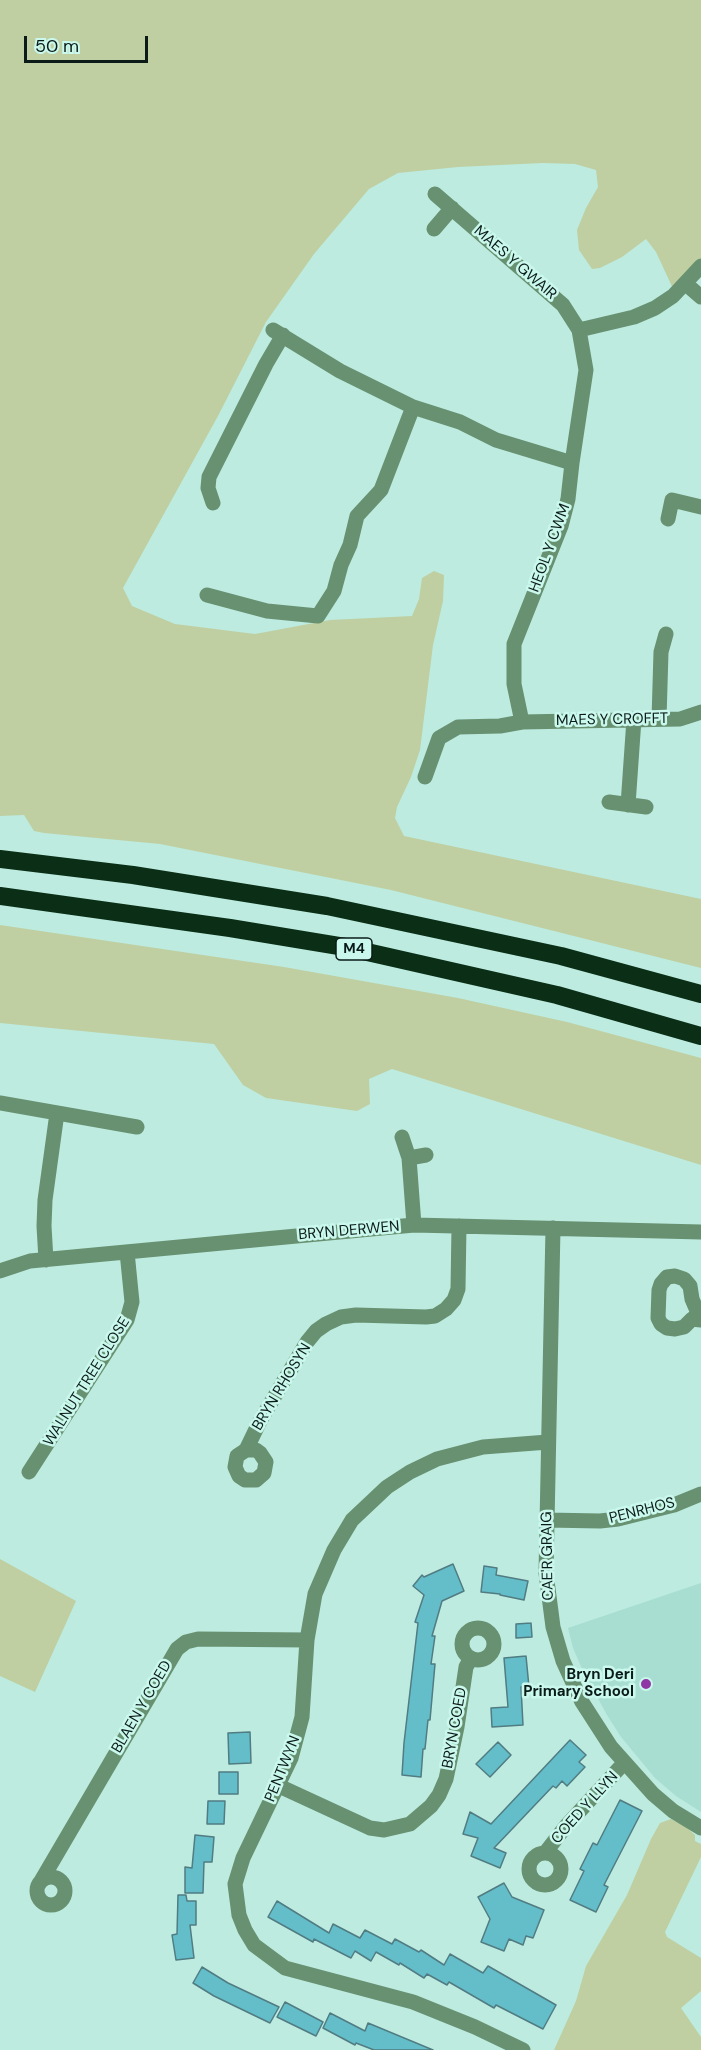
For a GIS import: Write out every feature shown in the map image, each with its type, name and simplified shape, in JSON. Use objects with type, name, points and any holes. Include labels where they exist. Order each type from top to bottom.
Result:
[{"type":"highway","name":"M4","points":[[0,859],[133,875],[327,906],[561,956],[701,994]]},
{"type":"highway","name":"M4","points":[[0,896],[219,926],[345,947],[557,995],[701,1035]]},
{"type":"street","name":"MAES Y GWAIR","points":[[435,194],[563,305],[579,330],[586,370],[572,463]]},
{"type":"street","points":[[434,229],[452,208]]},
{"type":"street","points":[[579,330],[634,317],[673,296],[701,266]]},
{"type":"street","points":[[686,284],[701,297]]},
{"type":"street","points":[[213,503],[208,488],[209,477],[278,332],[340,371],[413,407],[460,422],[496,440],[572,463]]},
{"type":"street","points":[[207,595],[267,611],[318,615],[334,591],[341,565],[356,548],[357,516],[381,490],[413,407]]},
{"type":"street","name":"HEOL Y CWM","points":[[522,722],[514,684],[514,644],[561,526],[568,499],[572,463]]},
{"type":"street","points":[[668,519],[672,500],[701,507]]},
{"type":"street","points":[[659,719],[661,652],[666,634]]},
{"type":"street","name":"MAES Y CROFFT","points":[[522,722],[680,719],[701,712]]},
{"type":"street","points":[[628,805],[634,719]]},
{"type":"street","points":[[425,777],[439,738],[458,727],[500,726],[522,722]]},
{"type":"street","points":[[609,802],[646,807]]},
{"type":"street","points":[[0,1103],[137,1128]]},
{"type":"street","points":[[46,1260],[45,1200],[57,1113]]},
{"type":"street","points":[[402,1137],[409,1158],[414,1225]]},
{"type":"street","points":[[409,1158],[426,1155]]},
{"type":"street","name":"BRYN DERWEN","points":[[0,1271],[16,1264],[46,1260],[414,1225],[701,1232]]},
{"type":"street","name":"BRYN RHOSYN","points":[[246,1450],[260,1421],[307,1342],[316,1331],[342,1317],[356,1315],[435,1316],[450,1305],[458,1288],[459,1226]]},
{"type":"street","name":"CAE'R GRAIG","points":[[553,1228],[547,1520],[547,1589],[552,1620],[563,1661],[582,1702],[597,1726],[624,1763],[663,1803],[701,1828]]},
{"type":"street","name":"WALNUT TREE CLOSE","points":[[29,1472],[127,1320],[132,1302],[127,1252]]},
{"type":"street","name":"PENTWYN","points":[[523,2050],[475,2027],[413,2002],[285,1968],[254,1945],[238,1916],[236,1884],[243,1858],[291,1758],[302,1717],[307,1640],[315,1594],[334,1550],[352,1520],[387,1487],[410,1472],[438,1459],[483,1447],[548,1443]]},
{"type":"street","name":"PENRHOS","points":[[547,1520],[618,1519],[674,1505],[701,1494]]},
{"type":"street","name":"BLAEN Y COED","points":[[41,1881],[177,1649],[186,1642],[198,1639],[307,1640]]},
{"type":"street","name":"BRYN COED","points":[[279,1786],[370,1828],[384,1830],[410,1824],[431,1806],[446,1779],[466,1666],[471,1658]]},
{"type":"street","name":"COED Y LLYN","points":[[545,1853],[566,1826],[624,1763]]},
{"type":"shaded area","points":[[0,0],[701,0],[701,266],[675,293],[656,252],[646,239],[622,257],[600,268],[592,269],[579,250],[577,230],[598,187],[596,170],[575,164],[543,163],[458,167],[398,173],[369,189],[314,254],[266,322],[218,416],[123,588],[132,606],[175,624],[255,634],[330,620],[412,616],[419,599],[422,578],[434,571],[444,575],[443,601],[433,645],[420,750],[397,807],[395,818],[404,836],[701,899],[701,968],[391,890],[160,844],[44,833],[34,831],[24,815],[0,816]]},
{"type":"shaded area","points":[[0,925],[284,967],[458,998],[567,1022],[701,1058],[701,1165],[392,1069],[369,1079],[370,1104],[357,1111],[266,1098],[243,1085],[214,1044],[0,1023]]},
{"type":"shaded area","points":[[0,1559],[76,1601],[35,1692],[0,1676]]},
{"type":"shaded area","name":"Bryn Deri Primary School","points":[[701,1583],[701,1812],[676,1796],[655,1778],[621,1737],[583,1671],[573,1648],[568,1628]]},
{"type":"shaded area","points":[[671,1819],[685,1826],[695,1835],[695,1841],[701,1844],[701,1857],[665,1932],[667,1937],[701,1958],[701,1991],[681,2008],[701,2037],[701,2050],[554,2050],[576,2001],[586,1966],[627,1895],[660,1823]]},
{"type":"building","points":[[453,1564],[464,1591],[442,1601],[432,1636],[435,1636],[431,1664],[435,1664],[430,1720],[428,1720],[425,1749],[423,1749],[421,1777],[402,1775],[418,1623],[415,1622],[424,1595],[413,1586],[422,1575],[424,1577]]},
{"type":"building","points":[[484,1566],[497,1568],[496,1575],[528,1581],[524,1600],[481,1592]]},
{"type":"building","points":[[531,1623],[532,1637],[516,1638],[516,1624]]},
{"type":"building","points":[[526,1656],[529,1687],[521,1687],[523,1725],[492,1727],[491,1708],[508,1707],[504,1658]]},
{"type":"building","points":[[250,1732],[251,1763],[229,1764],[228,1733]]},
{"type":"building","points":[[570,1740],[586,1755],[579,1762],[585,1767],[567,1786],[562,1781],[556,1788],[553,1786],[494,1848],[506,1853],[500,1868],[471,1856],[478,1838],[463,1834],[470,1812],[491,1824]]},
{"type":"building","points":[[498,1742],[511,1755],[490,1777],[476,1764]]},
{"type":"building","points":[[219,1772],[238,1772],[238,1794],[219,1794]]},
{"type":"building","points":[[620,1800],[642,1811],[604,1885],[608,1887],[596,1912],[570,1900],[584,1871],[580,1869],[593,1843],[597,1845]]},
{"type":"building","points":[[208,1801],[225,1801],[224,1824],[207,1824]]},
{"type":"building","points":[[195,1835],[214,1837],[212,1862],[204,1862],[203,1893],[185,1893],[185,1867],[192,1868]]},
{"type":"building","points":[[504,1883],[512,1897],[544,1910],[533,1938],[526,1936],[523,1945],[509,1939],[504,1951],[481,1942],[490,1919],[478,1897]]},
{"type":"building","points":[[178,1895],[186,1895],[187,1901],[196,1901],[196,1925],[190,1925],[194,1958],[176,1960],[172,1935],[177,1934]]},
{"type":"building","points":[[277,1901],[329,1933],[333,1924],[360,1938],[365,1930],[392,1944],[395,1939],[419,1952],[421,1950],[444,1965],[450,1954],[483,1973],[488,1966],[556,2005],[543,2029],[496,2005],[494,2008],[449,1982],[447,1985],[427,1974],[424,1978],[376,1952],[371,1961],[355,1951],[351,1958],[314,1939],[313,1942],[268,1917]]},
{"type":"building","points":[[202,1967],[228,1983],[279,2007],[270,2023],[214,1996],[193,1983]]},
{"type":"building","points":[[285,2002],[323,2022],[316,2036],[277,2017]]},
{"type":"building","points":[[330,2013],[365,2031],[368,2023],[433,2050],[374,2050],[356,2043],[355,2045],[323,2028]]},
{"type":"place","name":"Bryn Deri Primary School","points":[[646,1684]]}]
